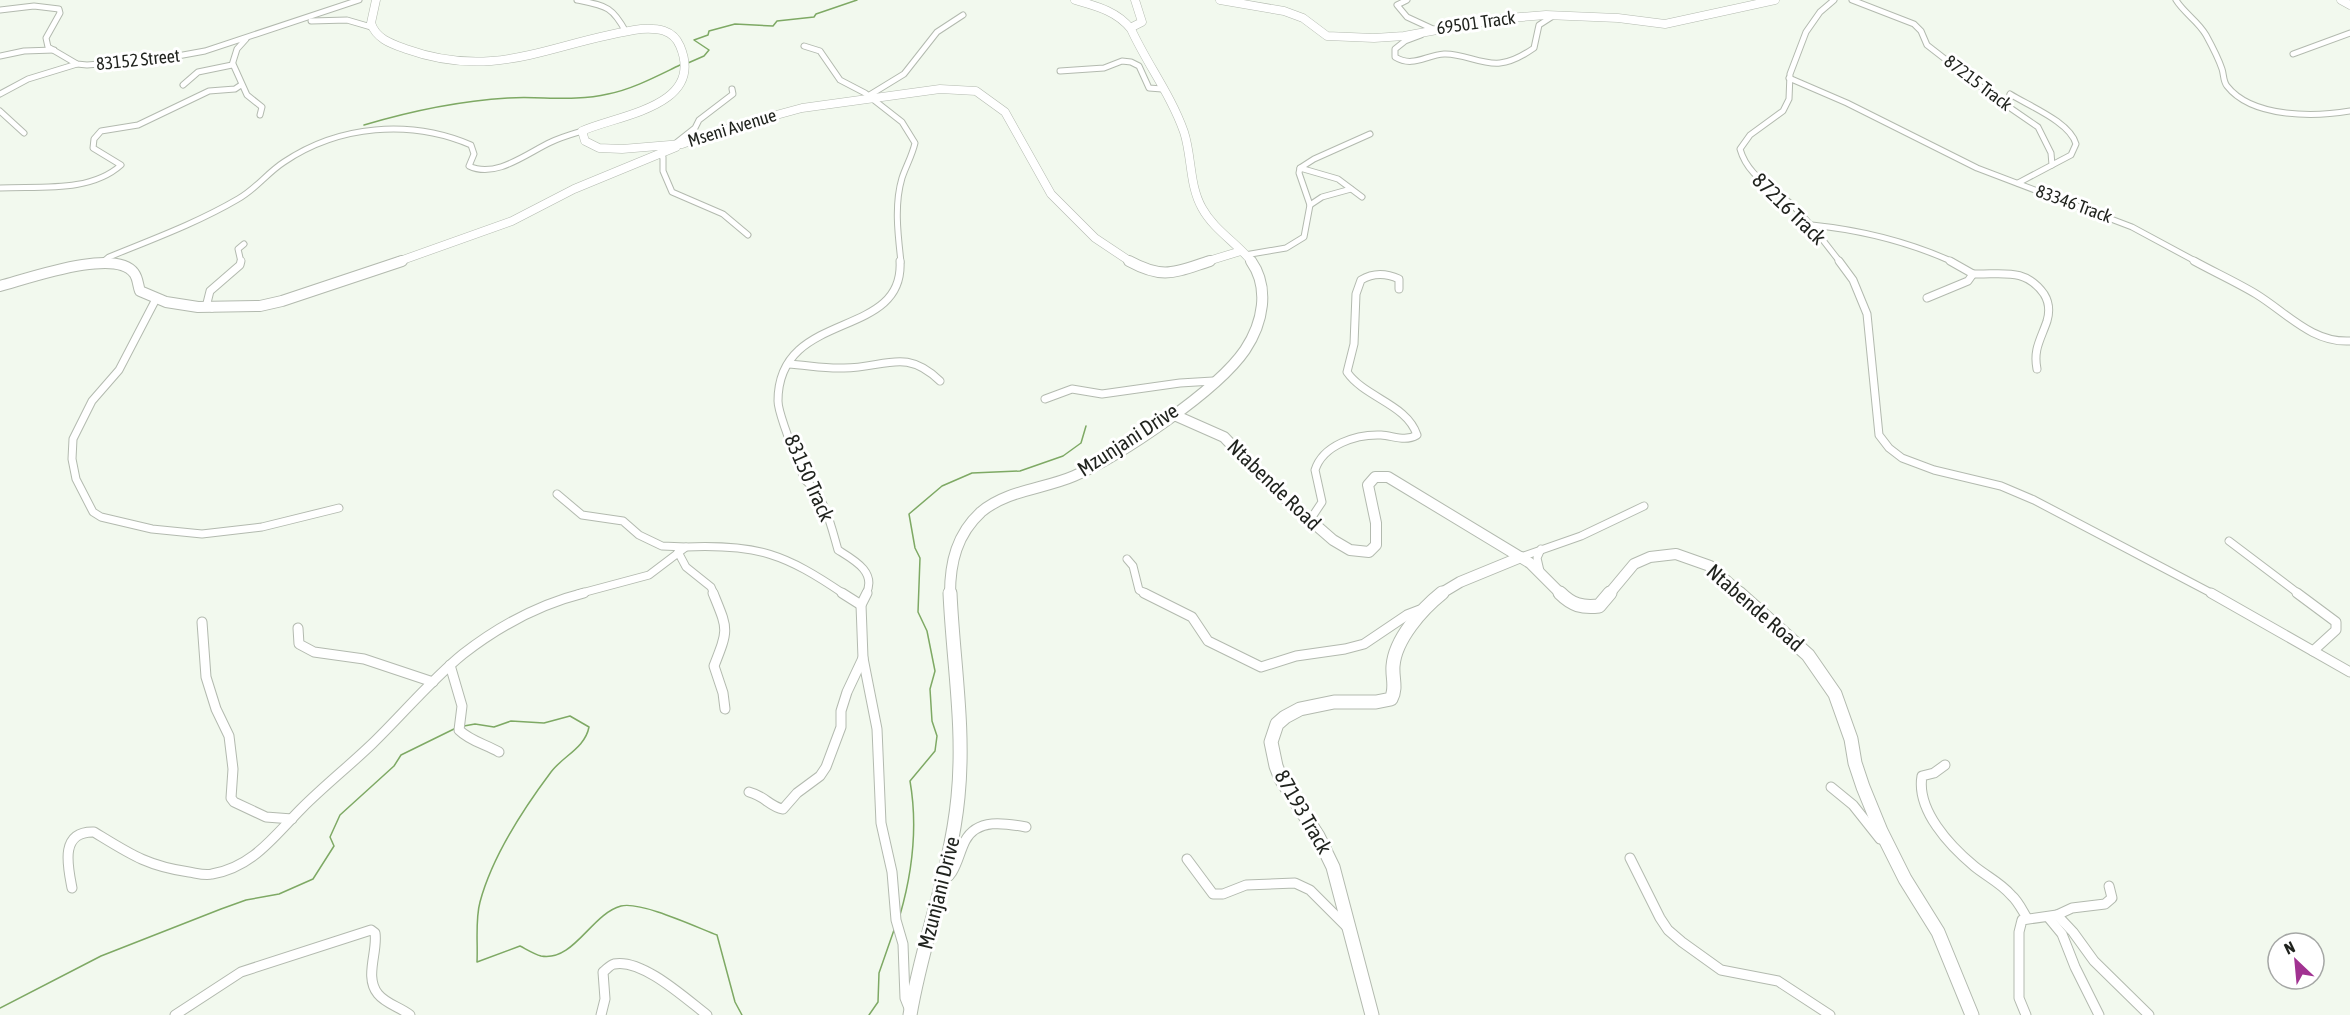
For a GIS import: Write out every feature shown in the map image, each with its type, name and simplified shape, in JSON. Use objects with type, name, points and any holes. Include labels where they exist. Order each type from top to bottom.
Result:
[{"type":"street","name":"83152 Street","points":[[222,45],[359,0]]},
{"type":"street","points":[[0,286],[103,262],[109,257],[212,214],[251,191],[285,161],[342,135],[361,131],[404,130],[445,134],[471,145],[474,154],[469,166],[479,170],[504,166],[557,140],[604,121],[652,110],[665,100],[684,75],[686,68],[680,43],[670,33],[651,29],[626,32],[536,55],[481,63],[424,56],[379,38],[371,27],[371,14],[376,0]]},
{"type":"street","points":[[577,0],[598,4],[615,12],[626,32]]},
{"type":"street","points":[[1075,0],[1110,11],[1132,27],[1142,22],[1135,0]]},
{"type":"street","name":"69501 Track","points":[[1220,0],[1284,11],[1311,22],[1327,36],[1388,37],[1497,19],[1557,15],[1618,18],[1665,24],[1775,0]]},
{"type":"street","points":[[1407,0],[1397,5],[1398,10],[1430,30],[1396,47],[1395,57],[1412,63],[1434,56],[1455,54],[1488,62],[1504,62],[1534,48],[1535,30],[1540,21],[1557,15]]},
{"type":"street","name":"87216 Track","points":[[1834,0],[1820,9],[1807,28],[1789,78],[1790,98],[1787,105],[1772,123],[1750,134],[1743,141],[1740,149],[1742,159],[1751,172],[1812,225],[1852,280],[1864,304],[1875,377],[1879,435],[1886,446],[1915,464],[1987,481],[2049,506],[2154,561],[2313,651]]},
{"type":"street","name":"87215 Track","points":[[1852,0],[1906,20],[1918,27],[1927,45],[1990,94],[2038,127],[2052,153],[2052,165]]},
{"type":"street","points":[[2176,0],[2183,11],[2206,34],[2226,86],[2246,100],[2266,108],[2302,114],[2338,114],[2350,111]]},
{"type":"street","points":[[2340,0],[2350,5]]},
{"type":"street","points":[[0,10],[34,6],[58,9],[60,13],[46,38],[48,47],[56,50]]},
{"type":"street","points":[[804,46],[820,51],[840,80],[869,97],[904,74],[937,32],[963,15]]},
{"type":"street","name":"83152 Street","points":[[56,50],[77,64],[98,66],[197,52],[326,19],[347,20],[371,27]]},
{"type":"street","name":"Mzunjani Drive","points":[[910,1013],[959,807],[959,687],[951,607],[952,573],[957,544],[969,526],[990,505],[1012,494],[1075,475],[1099,463],[1172,414],[1234,363],[1245,349],[1261,306],[1262,280],[1243,253],[1209,218],[1201,206],[1188,144],[1135,38],[1132,27]]},
{"type":"street","points":[[2293,54],[2350,33]]},
{"type":"street","points":[[246,39],[236,51],[233,64],[247,95],[262,107],[260,115]]},
{"type":"street","points":[[0,56],[24,51],[56,50]]},
{"type":"street","points":[[1060,71],[1104,68],[1122,61],[1131,62],[1139,66],[1149,88],[1162,89]]},
{"type":"street","points":[[0,94],[28,79],[77,64]]},
{"type":"street","points":[[183,85],[198,72],[233,64]]},
{"type":"street","name":"83346 Track","points":[[1789,78],[1847,102],[1967,163],[2118,220],[2257,295],[2311,333],[2334,342],[2350,341]]},
{"type":"street","points":[[0,188],[78,183],[102,178],[121,165],[93,148],[94,139],[101,131],[133,127],[209,92],[235,89],[241,85]]},
{"type":"street","name":"Mseni Avenue","points":[[582,130],[585,141],[599,148],[622,149],[679,144],[802,108],[869,97],[949,88],[976,90],[1005,112],[1051,194],[1095,238],[1147,271],[1163,274],[1174,273],[1243,253]]},
{"type":"street","points":[[103,262],[129,269],[134,274],[140,291],[156,299],[213,309],[238,309],[277,303],[344,278],[433,251],[535,211],[577,188],[659,155],[679,144],[680,138],[695,128],[699,120],[733,94],[732,89]]},
{"type":"street","points":[[2010,94],[2064,126],[2077,143],[2069,158],[2018,183]]},
{"type":"street","name":"83150 Track","points":[[869,97],[902,122],[915,143],[901,181],[897,227],[903,263],[900,278],[894,295],[884,303],[847,325],[805,342],[788,364],[781,383],[778,405],[805,480],[814,487],[830,521],[836,545],[844,556],[858,563],[866,572],[869,588],[861,605],[863,658],[877,729],[881,823],[892,872],[897,924],[904,952],[905,998],[910,1013]]},
{"type":"street","points":[[0,111],[24,133]]},
{"type":"street","points":[[1300,168],[1330,151],[1370,134]]},
{"type":"street","points":[[659,155],[663,157],[665,178],[672,192],[704,207],[723,212],[736,221],[748,235]]},
{"type":"street","points":[[1243,253],[1286,248],[1304,237],[1310,205],[1299,173],[1300,168]]},
{"type":"street","points":[[1300,168],[1331,176],[1362,197]]},
{"type":"street","points":[[1310,205],[1322,197],[1351,189]]},
{"type":"street","points":[[1812,225],[1837,228],[1912,248],[1960,265],[1973,273],[2006,272],[2020,274],[2032,280],[2044,293],[2049,304],[2049,319],[2034,348],[2033,358],[2037,369]]},
{"type":"street","points":[[213,309],[207,303],[208,294],[240,265],[242,259],[238,249],[244,244]]},
{"type":"street","points":[[1928,298],[1968,281],[1973,273]]},
{"type":"street","points":[[1310,520],[1322,502],[1316,466],[1320,458],[1328,451],[1359,438],[1378,435],[1409,439],[1417,435],[1415,428],[1405,417],[1356,383],[1347,372],[1354,344],[1356,294],[1361,280],[1372,274],[1390,275],[1399,279],[1399,289]]},
{"type":"street","points":[[156,299],[119,370],[83,416],[73,439],[73,468],[93,512],[101,517],[184,534],[284,524],[339,508]]},
{"type":"street","points":[[788,364],[852,368],[882,362],[911,361],[933,373],[940,381]]},
{"type":"street","points":[[1045,399],[1072,388],[1102,394],[1161,385],[1213,381]]},
{"type":"street","name":"Ntabende Road","points":[[1172,414],[1224,437],[1248,459],[1271,486],[1310,520],[1339,544],[1362,553],[1373,549],[1376,544],[1377,531],[1368,484],[1373,478],[1382,476],[1391,478],[1456,520],[1521,557],[1540,571],[1567,600],[1588,608],[1597,607],[1604,602],[1634,564],[1650,557],[1676,554],[1702,562],[1716,571],[1808,655],[1826,679],[1842,710],[1863,787],[1894,857],[1938,932],[1972,1015]]},
{"type":"street","points":[[557,494],[582,514],[623,521],[639,535],[662,546],[682,549],[740,547],[777,555],[804,568],[861,605]]},
{"type":"street","points":[[1521,557],[1581,536],[1644,506]]},
{"type":"street","points":[[2229,541],[2336,622],[2336,630],[2313,651],[2350,672]]},
{"type":"street","points":[[72,888],[66,852],[72,841],[85,832],[94,832],[137,858],[160,868],[215,875],[232,869],[259,852],[278,836],[292,819],[378,739],[450,665],[483,640],[542,607],[565,597],[645,577],[682,549]]},
{"type":"street","points":[[682,549],[686,567],[711,587],[725,622],[726,636],[714,666],[723,693],[724,709]]},
{"type":"street","points":[[1540,571],[1537,558],[1541,549]]},
{"type":"street","name":"87193 Track","points":[[1372,1015],[1330,860],[1317,833],[1290,796],[1272,755],[1270,737],[1276,724],[1285,717],[1315,704],[1347,701],[1383,702],[1391,699],[1395,690],[1391,670],[1393,661],[1420,610],[1427,602],[1442,591],[1521,557]]},
{"type":"street","points":[[1128,559],[1134,568],[1135,582],[1139,590],[1192,617],[1208,641],[1261,667],[1298,655],[1331,652],[1362,644],[1378,636],[1401,618],[1420,610]]},
{"type":"street","points":[[202,622],[206,677],[216,709],[229,736],[233,769],[231,798],[234,802],[266,817],[292,819]]},
{"type":"street","points":[[298,628],[299,644],[310,651],[325,656],[355,657],[433,682]]},
{"type":"street","points":[[749,792],[762,795],[776,808],[783,809],[797,793],[820,776],[834,749],[841,728],[841,711],[847,692],[863,658]]},
{"type":"street","points":[[450,665],[462,706],[459,727],[468,738],[482,742],[499,752]]},
{"type":"street","points":[[1946,765],[1934,774],[1922,776],[1920,786],[1925,804],[1951,842],[1972,864],[2014,897],[2027,918]]},
{"type":"street","points":[[1831,787],[1853,805],[1894,857]]},
{"type":"street","points":[[943,877],[949,876],[956,868],[966,839],[974,830],[994,823],[1026,827]]},
{"type":"street","points":[[1630,858],[1660,918],[1668,930],[1682,942],[1721,970],[1778,981],[1830,1015]]},
{"type":"street","points":[[1187,859],[1213,894],[1223,894],[1246,885],[1295,883],[1310,890],[1350,929]]},
{"type":"street","points":[[2026,1015],[2019,998],[2019,932],[2022,920],[2052,916],[2072,907],[2098,906],[2108,903],[2112,898],[2109,886]]},
{"type":"street","points":[[2052,916],[2066,940],[2076,969],[2099,1015]]},
{"type":"street","points":[[2052,916],[2073,932],[2094,961],[2149,1015]]},
{"type":"street","points":[[175,1015],[241,972],[371,930],[375,933],[376,939],[371,980],[375,989],[383,999],[410,1015]]},
{"type":"street","points":[[601,1015],[605,999],[603,972],[611,964],[621,962],[637,967],[667,985],[707,1015]]},
{"type":"waterway","points":[[688,63],[704,56],[709,50],[694,40],[708,35],[709,31],[735,24],[773,26],[777,21],[814,17],[816,14],[857,0]]},
{"type":"waterway","points":[[364,125],[453,104],[508,98],[596,96],[636,86],[680,65]]},
{"type":"waterway","points":[[900,915],[913,848],[914,815],[910,781],[935,751],[937,736],[932,721],[930,689],[935,671],[927,631],[918,612],[920,558],[915,548],[909,514],[942,486],[972,473],[1020,471],[1063,456],[1081,443],[1086,426]]},
{"type":"waterway","points":[[464,726],[475,724],[494,727],[511,721],[544,723],[570,716],[589,727],[583,741],[556,766],[530,801],[492,868],[478,909],[477,962],[520,946],[541,956],[553,956],[573,945],[610,911],[621,906],[641,907],[717,935],[735,1002],[742,1015]]},
{"type":"waterway","points":[[0,1008],[101,956],[221,909],[246,900],[279,894],[313,879],[334,846],[330,837],[340,815],[394,766],[401,755],[456,728]]},
{"type":"waterway","points":[[869,1015],[878,1002],[879,973],[894,930]]}]
